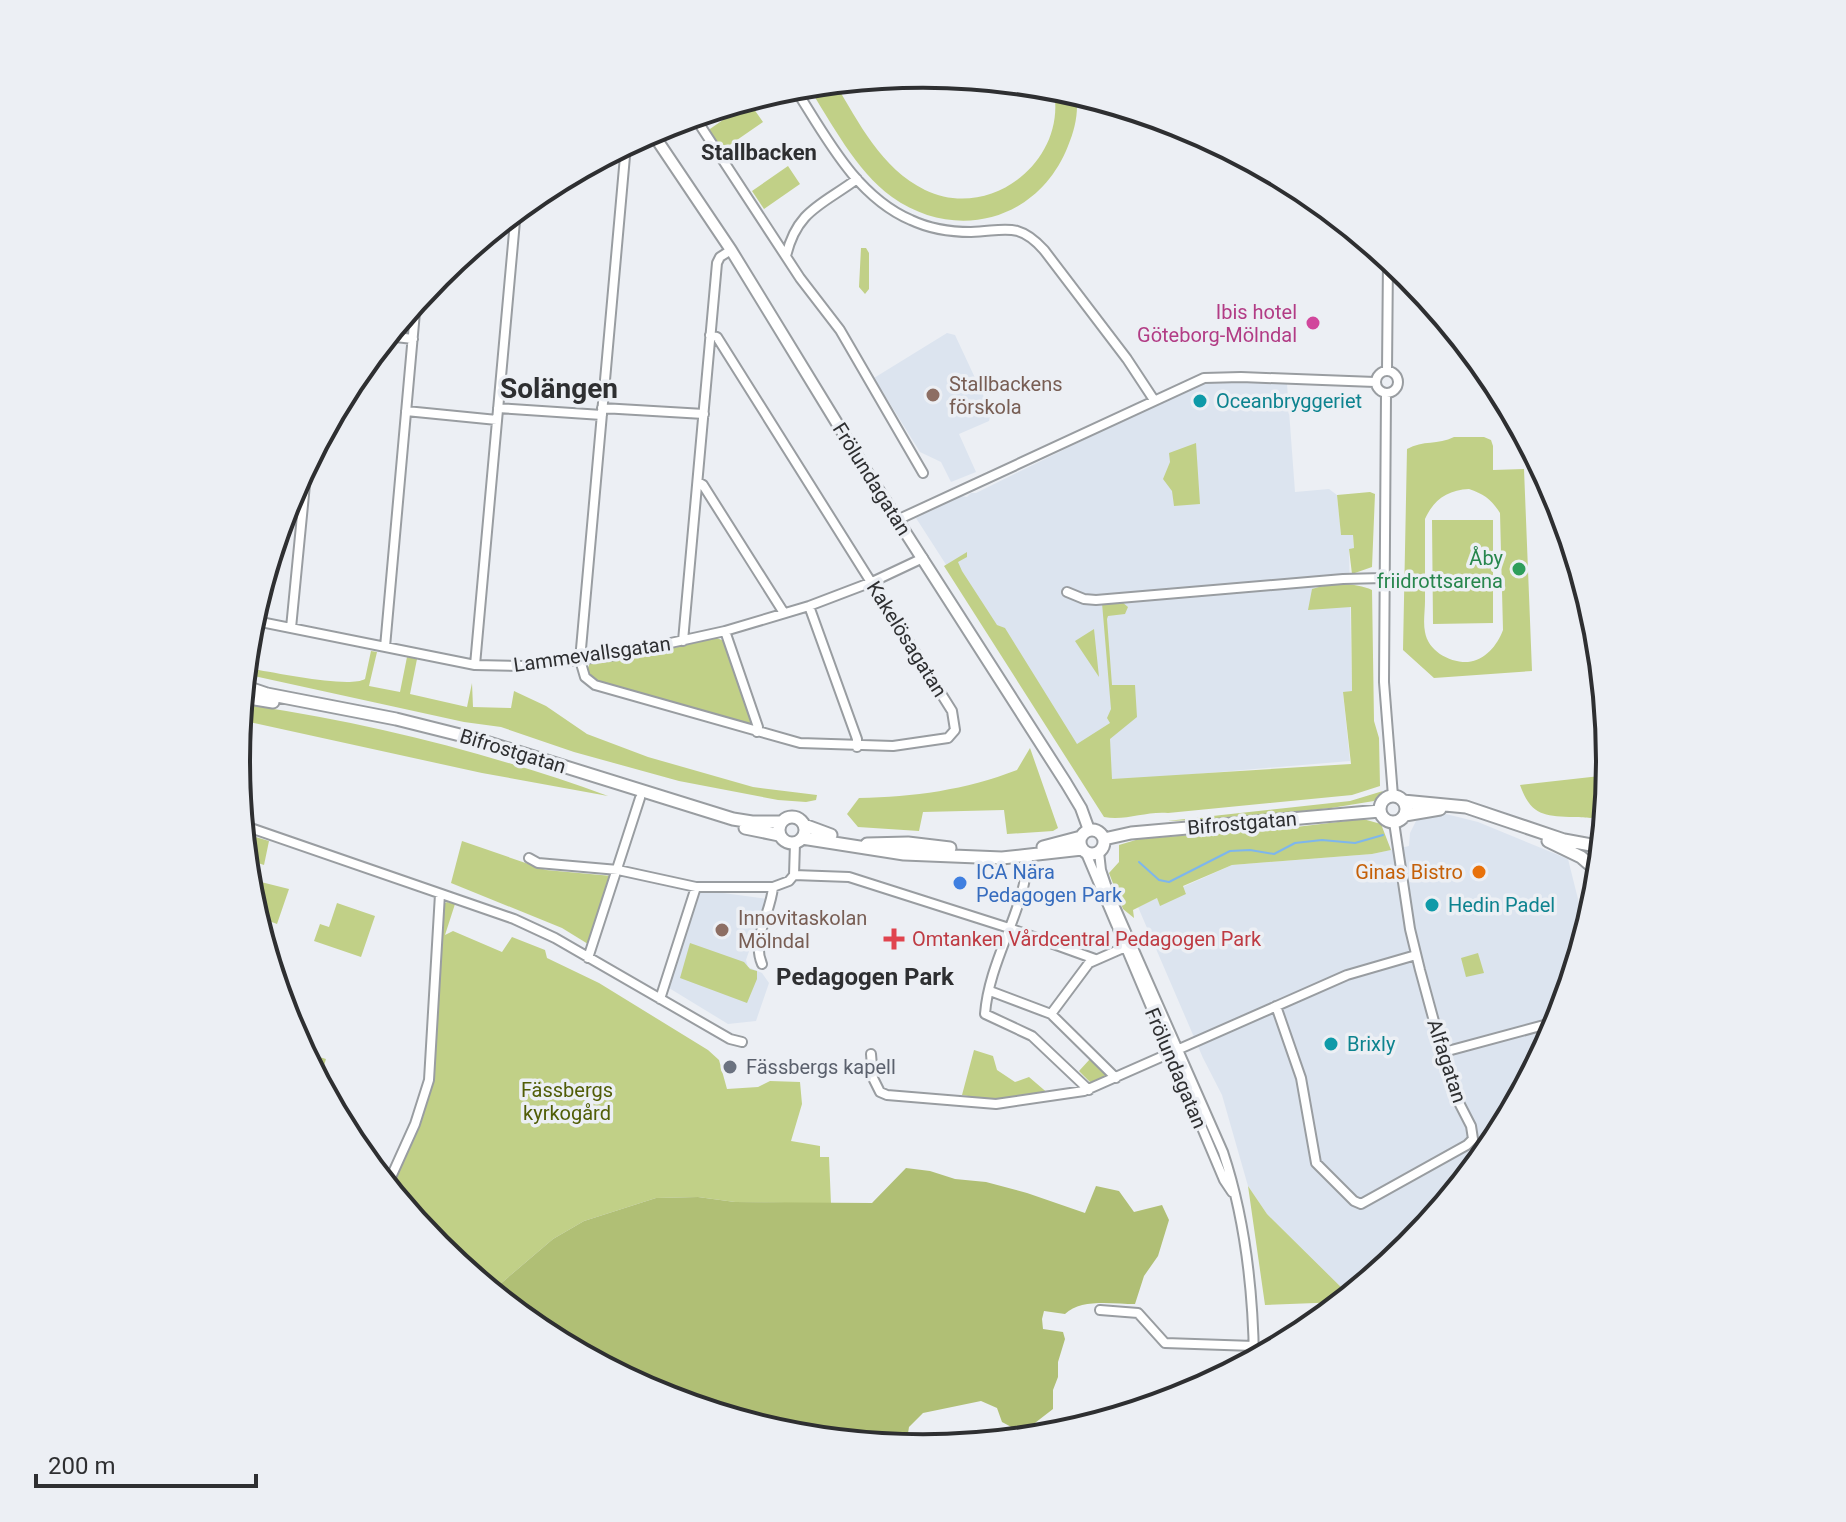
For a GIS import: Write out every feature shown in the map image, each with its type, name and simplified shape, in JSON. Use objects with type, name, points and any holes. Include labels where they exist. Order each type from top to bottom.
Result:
[{"type":"main road","name":"Bifrostgatan","points":[[254,690],[476,739],[733,819],[780,829]]},
{"type":"main road","name":"Bifrostgatan","points":[[253,699],[465,742],[734,826],[780,829],[793,817],[832,836],[865,844],[908,843],[995,851],[1020,851],[1084,842]]},
{"type":"main road","points":[[1398,799],[1405,815]]},
{"type":"main road","points":[[1587,864],[1581,857],[1560,846],[1476,816],[1438,809],[1405,815],[1394,822],[1385,819],[1380,811],[1383,801],[1398,799],[1466,807],[1590,846]]},
{"type":"main road","name":"Bifrostgatan","points":[[1104,839],[1131,833],[1380,811]]},
{"type":"main road","points":[[799,840],[804,825]]},
{"type":"main road","name":"Bifrostgatan","points":[[780,829],[786,842],[799,840],[904,854],[1028,857],[1084,842]]},
{"type":"main road","points":[[1084,842],[1099,831],[1104,839],[1099,852]]},
{"type":"main road","name":"Bifrostgatan","points":[[1084,842],[1092,854],[1099,852]]},
{"type":"street","points":[[802,99],[857,179],[884,205],[926,226],[956,231],[1010,229],[1030,236],[1127,359],[1154,400]]},
{"type":"street","points":[[701,126],[805,286],[840,330],[923,473]]},
{"type":"street","name":"Frölundagatan","points":[[658,142],[731,250],[897,520],[1081,808],[1084,842],[1173,1051],[1223,1152],[1232,1179],[1245,1240],[1254,1346]]},
{"type":"street","points":[[580,660],[625,157]]},
{"type":"street","points":[[786,256],[790,240],[805,216],[857,179]]},
{"type":"street","points":[[475,665],[515,226]]},
{"type":"street","points":[[683,641],[717,263],[731,250]]},
{"type":"street","points":[[1387,371],[1388,275]]},
{"type":"street","points":[[385,647],[414,320]]},
{"type":"street","name":"Kakelösagatan","points":[[580,660],[585,677],[595,685],[800,743],[893,746],[952,736],[956,725],[952,711],[717,337],[710,335]]},
{"type":"street","points":[[400,338],[413,339]]},
{"type":"street","points":[[1387,371],[1396,375],[1398,384],[1395,390],[1386,393],[1380,391],[1375,382],[1379,374],[1387,371]]},
{"type":"street","points":[[897,520],[1198,380],[1219,376],[1375,382]]},
{"type":"street","points":[[1386,393],[1384,682],[1398,799]]},
{"type":"street","points":[[498,408],[704,414]]},
{"type":"street","points":[[406,411],[497,420]]},
{"type":"street","points":[[698,482],[703,485],[784,613]]},
{"type":"street","points":[[291,628],[298,510]]},
{"type":"street","name":"Lammevallsgatan","points":[[265,623],[475,665],[515,666],[580,660],[725,631],[809,606],[923,558]]},
{"type":"street","points":[[1067,592],[1096,600],[1383,578]]},
{"type":"street","points":[[809,606],[857,739],[857,747]]},
{"type":"street","points":[[725,631],[758,727],[757,732]]},
{"type":"street","points":[[588,958],[640,798]]},
{"type":"street","name":"Alfagatan","points":[[1276,1006],[1304,1091],[1316,1163],[1354,1201],[1361,1204],[1473,1139],[1471,1126],[1453,1091],[1416,955],[1394,822]]},
{"type":"street","points":[[254,829],[514,919],[730,1039],[742,1042]]},
{"type":"street","points":[[529,858],[538,863],[618,870],[696,887],[773,887],[789,881],[794,875],[799,840]]},
{"type":"street","name":"Frölundagatan","points":[[1099,852],[1104,880],[1128,946]]},
{"type":"street","points":[[1028,857],[985,1011],[988,1018],[1032,1036],[1089,1090]]},
{"type":"street","points":[[794,875],[849,877],[1095,959]]},
{"type":"street","points":[[660,999],[696,887]]},
{"type":"street","points":[[762,964],[757,954],[759,940],[773,887]]},
{"type":"street","points":[[392,1175],[415,1124],[429,1080],[440,894]]},
{"type":"street","points":[[1051,1014],[1095,959],[1128,946]]},
{"type":"street","points":[[871,1054],[873,1078],[880,1092],[896,1097],[996,1104],[1060,1097],[1089,1090],[1347,975],[1416,955]]},
{"type":"street","points":[[990,991],[1051,1014],[1116,1078]]},
{"type":"street","points":[[1444,1052],[1542,1026]]},
{"type":"street","points":[[1100,1310],[1138,1313],[1165,1343],[1254,1346]]},
{"type":"shaded area","name":"Stallbackens förskola","points":[[947,333],[955,335],[991,412],[989,421],[959,434],[976,472],[951,482],[941,462],[920,452],[874,378]]},
{"type":"shaded area","points":[[1217,381],[1287,384],[1295,492],[1329,489],[1337,495],[1341,535],[1353,534],[1354,548],[1349,549],[1352,691],[1343,693],[1350,761],[1173,776],[1095,796],[916,518],[961,496],[976,493],[1197,384]]},
{"type":"shaded area","points":[[1438,812],[1478,822],[1568,859],[1580,906],[1545,1019],[1527,1059],[1483,1135],[1429,1205],[1399,1237],[1342,1288],[1267,1214],[1248,1186],[1222,1095],[1138,907],[1157,898],[1160,905],[1186,893],[1183,887],[1232,865],[1372,854],[1409,846],[1410,833],[1419,815]]},
{"type":"shaded area","name":"Innovitaskolan Mölndal","points":[[701,890],[767,899],[746,960],[748,967],[762,973],[769,983],[756,1021],[728,1024],[669,988]]},
{"type":"green space","points":[[841,93],[872,143],[909,181],[950,198],[975,198],[999,190],[1020,178],[1037,160],[1049,138],[1055,113],[1054,101],[1077,106],[1068,146],[1055,171],[1037,192],[1017,207],[969,221],[943,219],[917,211],[892,197],[855,160],[815,97]]},
{"type":"green space","points":[[754,110],[763,122],[721,151],[707,131],[725,118]]},
{"type":"green space","points":[[788,166],[800,184],[764,209],[752,191]]},
{"type":"green space","points":[[861,248],[866,248],[869,253],[869,289],[865,294],[859,287]]},
{"type":"green space","name":"Åby friidrottsarena","points":[[1484,437],[1491,440],[1493,446],[1493,470],[1524,469],[1532,671],[1434,678],[1403,650],[1407,449],[1448,439]],"holes":[[[1461,490],[1474,491],[1487,498],[1500,513],[1503,630],[1494,647],[1485,655],[1474,661],[1461,662],[1435,650],[1425,632],[1425,519],[1442,497]]]},
{"type":"green space","points":[[1196,443],[1200,504],[1174,506],[1172,491],[1163,479],[1170,462],[1169,453]]},
{"type":"green space","points":[[1375,494],[1372,567],[1352,574],[1349,549],[1354,548],[1353,535],[1341,535],[1337,495]]},
{"type":"green space","points":[[1432,520],[1493,520],[1493,623],[1433,624]]},
{"type":"green space","points":[[967,552],[967,557],[958,562],[962,571],[997,625],[1005,628],[1077,744],[1110,723],[1107,718],[1111,709],[1102,603],[1122,602],[1128,607],[1125,614],[1108,616],[1107,619],[1112,685],[1135,685],[1137,717],[1110,739],[1112,779],[1351,764],[1343,692],[1352,691],[1351,607],[1308,610],[1312,589],[1342,584],[1372,590],[1374,721],[1379,738],[1380,786],[1352,795],[1120,818],[1104,817],[944,566]]},
{"type":"green space","points":[[1094,629],[1099,677],[1075,641]]},
{"type":"green space","points":[[717,638],[724,641],[755,724],[752,726],[596,681],[591,679],[587,670],[590,663]]},
{"type":"green space","points":[[371,651],[377,652],[369,686],[400,692],[407,657],[417,659],[410,694],[467,707],[472,683],[473,707],[511,708],[514,691],[546,706],[587,734],[648,757],[753,787],[817,795],[816,800],[778,800],[679,781],[574,752],[501,727],[464,722],[256,676],[257,670],[326,681],[356,682],[365,679]]},
{"type":"green space","points":[[252,706],[427,741],[518,766],[608,796],[482,773],[251,722]]},
{"type":"green space","points":[[1030,748],[1058,828],[1053,831],[1007,834],[1004,810],[923,812],[919,831],[858,827],[847,814],[859,798],[939,791],[978,783],[1017,770]]},
{"type":"green space","points":[[1596,777],[1594,818],[1555,816],[1540,812],[1529,803],[1520,785]]},
{"type":"green space","points":[[1383,791],[1374,801],[1331,808],[1225,819],[1167,821],[1350,801]]},
{"type":"green space","points":[[1363,819],[1381,824],[1391,850],[1232,865],[1183,886],[1186,894],[1160,906],[1157,898],[1133,910],[1134,918],[1123,909],[1109,873],[1119,862],[1119,845],[1139,839]]},
{"type":"green space","points":[[255,837],[269,841],[264,865],[258,863]]},
{"type":"green space","points":[[462,841],[546,870],[612,876],[588,944],[562,928],[451,883]]},
{"type":"green space","points":[[261,882],[289,889],[277,924],[270,921]]},
{"type":"green space","points":[[337,903],[375,916],[361,957],[314,941],[320,924],[329,927]]},
{"type":"green space","name":"Fässbergs kyrkogård","points":[[443,904],[455,904],[445,935],[453,931],[502,952],[512,937],[545,950],[547,958],[599,983],[708,1050],[719,1060],[727,1089],[758,1087],[770,1081],[800,1082],[802,1104],[791,1141],[820,1146],[820,1157],[829,1157],[831,1204],[735,1202],[698,1197],[656,1198],[584,1221],[553,1239],[500,1284],[447,1237],[395,1178],[423,1117],[432,1079]]},
{"type":"green space","points":[[690,943],[744,962],[757,971],[747,1003],[680,978]]},
{"type":"green space","points":[[1478,953],[1484,973],[1466,977],[1461,958]]},
{"type":"green space","points":[[974,1050],[993,1056],[997,1070],[1015,1082],[1029,1077],[1050,1095],[993,1100],[962,1095]]},
{"type":"green space","points":[[1090,1059],[1110,1077],[1090,1082],[1079,1071]]},
{"type":"green space","points":[[906,1168],[986,1182],[1085,1213],[1096,1186],[1119,1191],[1134,1212],[1162,1205],[1169,1220],[1158,1256],[1144,1276],[1135,1304],[1089,1304],[1065,1314],[1044,1311],[1043,1329],[1063,1332],[1065,1339],[1053,1390],[1053,1409],[1033,1424],[1013,1428],[1002,1422],[997,1408],[981,1401],[923,1413],[909,1427],[908,1434],[835,1428],[749,1411],[665,1383],[625,1365],[549,1321],[500,1284],[553,1239],[584,1221],[656,1198],[872,1203]]},
{"type":"green space","points":[[1248,1186],[1267,1214],[1342,1288],[1322,1303],[1265,1305]]},
{"type":"waterway","points":[[1139,862],[1159,880],[1169,882],[1230,851],[1274,854],[1295,843],[1322,840],[1355,843],[1383,835]]},
{"type":"place","name":"Ibis hotel Göteborg-Mölndal","points":[[1313,323]]},
{"type":"place","name":"Stallbackens förskola","points":[[933,395]]},
{"type":"place","name":"Oceanbryggeriet","points":[[1200,401]]},
{"type":"place","name":"Åby friidrottsarena","points":[[1519,569]]},
{"type":"place","name":"Ginas Bistro","points":[[1479,872]]},
{"type":"place","name":"ICA Nära Pedagogen Park","points":[[960,883]]},
{"type":"place","name":"Hedin Padel","points":[[1432,905]]},
{"type":"place","name":"Innovitaskolan Mölndal","points":[[722,930]]},
{"type":"place","name":"Omtanken Vårdcentral Pedagogen Park","points":[[894,939]]},
{"type":"place","name":"Brixly","points":[[1331,1044]]},
{"type":"place","name":"Fässbergs kapell","points":[[730,1067]]},
{"type":"district","name":"Stallbacken","points":[[759,152]]},
{"type":"district","name":"Solängen","points":[[559,388]]},
{"type":"district","name":"Pedagogen Park","points":[[865,977]]}]
